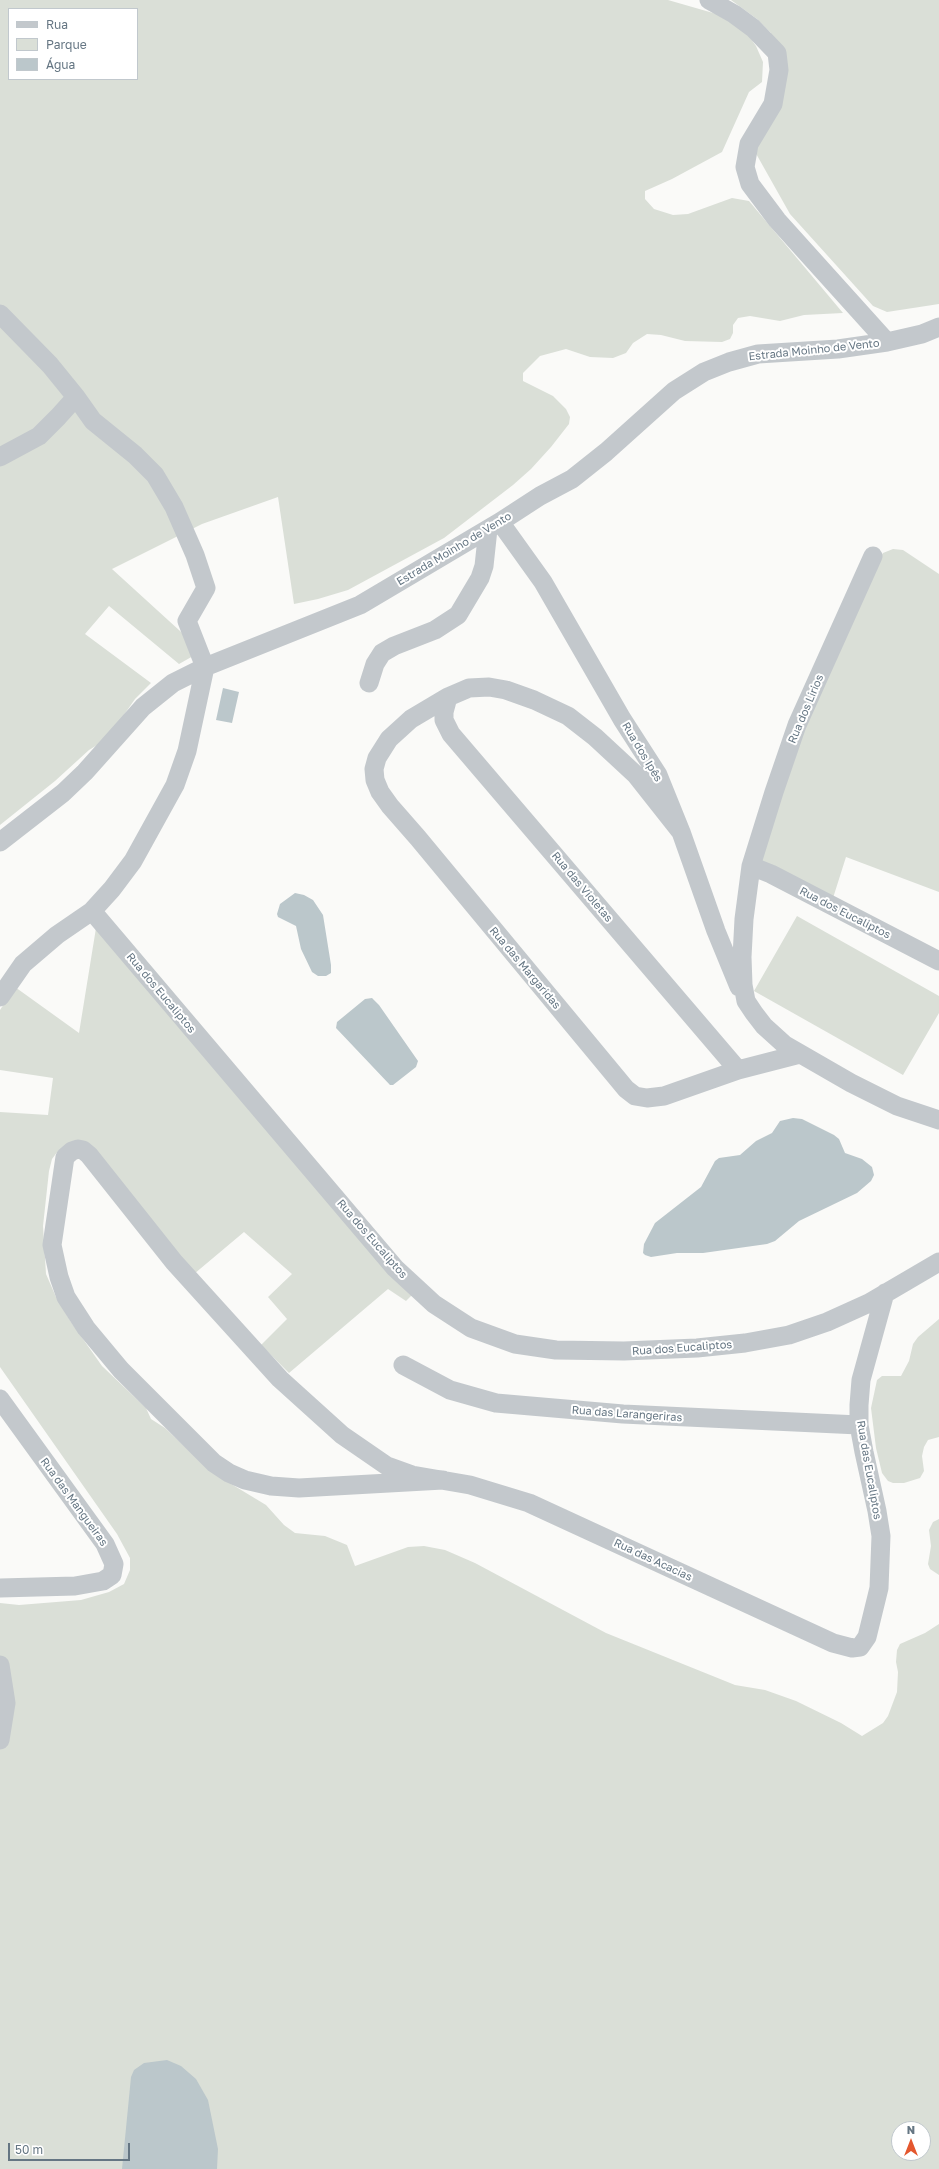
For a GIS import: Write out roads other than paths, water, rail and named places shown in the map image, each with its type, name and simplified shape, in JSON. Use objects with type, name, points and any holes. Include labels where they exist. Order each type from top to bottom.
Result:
[{"type":"street","points":[[709,0],[734,14],[753,28],[777,53],[779,70],[777,89],[773,104],[749,144],[745,167],[750,184],[777,220],[887,342]]},
{"type":"street","points":[[0,314],[28,340],[76,396],[93,421],[135,454],[155,475],[174,507],[195,555],[206,588],[187,621],[205,667],[187,751],[175,785],[133,861],[92,911],[57,935],[24,964],[0,997]]},
{"type":"street","name":"Estrada Moinho de Vento","points":[[0,842],[63,793],[85,772],[142,707],[158,693],[179,679],[205,667],[360,605],[540,496],[572,479],[606,452],[674,391],[704,372],[729,362],[758,354],[838,349],[887,342],[922,334],[939,327]]},
{"type":"street","points":[[0,457],[39,436],[76,396]]},
{"type":"street","points":[[369,683],[375,664],[382,654],[394,646],[435,630],[458,615],[480,578],[494,525]]},
{"type":"street","name":"Rua dos Ipês","points":[[494,525],[544,582],[622,719],[658,776],[681,832],[716,930],[746,1001]]},
{"type":"street","name":"Rua dos Lirios","points":[[746,1001],[743,985],[742,957],[751,866],[774,792],[798,725],[874,556]]},
{"type":"street","name":"Rua das Margaridas","points":[[681,832],[636,775],[595,737],[568,716],[534,700],[506,690],[489,687],[469,688],[432,706],[411,719],[389,739],[377,758],[374,769],[375,780],[380,792],[390,806],[626,1089],[635,1096],[647,1098],[664,1096],[738,1070],[800,1054]]},
{"type":"street","name":"Rua das Violetas","points":[[448,697],[444,712],[444,720],[451,734],[738,1070]]},
{"type":"street","name":"Rua dos Eucaliptos","points":[[751,866],[771,874],[939,961]]},
{"type":"street","name":"Rua dos Eucaliptos","points":[[92,911],[396,1268],[434,1304],[471,1328],[515,1344],[556,1350],[624,1351],[697,1348],[745,1343],[789,1335],[827,1322],[869,1303],[939,1262]]},
{"type":"street","points":[[746,1001],[764,1026],[785,1045],[833,1074],[897,1106],[939,1120]]},
{"type":"street","points":[[78,1149],[83,1150],[89,1155],[174,1262],[244,1341],[280,1379],[342,1435],[387,1466],[412,1474],[443,1480],[299,1488],[271,1486],[245,1480],[214,1463],[121,1370],[86,1328],[66,1297],[59,1277],[52,1245],[62,1165],[65,1157],[72,1151],[78,1149]]},
{"type":"street","name":"Rua das Eucaliptos","points":[[860,1647],[868,1632],[879,1588],[881,1563],[877,1511],[859,1425],[861,1380],[885,1293]]},
{"type":"street","name":"Rua das Larangeriras","points":[[403,1365],[450,1390],[496,1403],[623,1414],[859,1425]]},
{"type":"street","name":"Rua das Mangueiras","points":[[0,1399],[105,1544],[114,1564],[112,1575],[104,1580],[75,1586],[0,1588]]},
{"type":"street","name":"Rua das Acacias","points":[[443,1480],[470,1485],[529,1503],[833,1643],[852,1648],[860,1647]]},
{"type":"street","points":[[0,1666],[6,1703],[0,1740]]},
{"type":"water","points":[[223,688],[239,692],[232,723],[216,720]]},
{"type":"water","points":[[295,893],[304,895],[313,900],[323,915],[331,965],[331,973],[326,976],[318,976],[312,972],[301,949],[296,926],[278,917],[277,914],[280,904]]},
{"type":"water","points":[[372,998],[379,1005],[418,1061],[416,1067],[393,1085],[390,1085],[336,1028],[337,1022],[365,999]]},
{"type":"water","points":[[793,1118],[802,1119],[839,1139],[845,1153],[862,1159],[872,1167],[874,1175],[871,1181],[857,1193],[799,1221],[775,1241],[767,1244],[703,1253],[677,1253],[651,1257],[643,1253],[644,1244],[655,1223],[701,1187],[715,1161],[719,1158],[740,1155],[756,1141],[772,1133],[780,1121]]},
{"type":"water","points":[[167,2060],[181,2066],[196,2079],[208,2100],[218,2149],[217,2169],[122,2169],[131,2077],[134,2070],[144,2063]]}]
